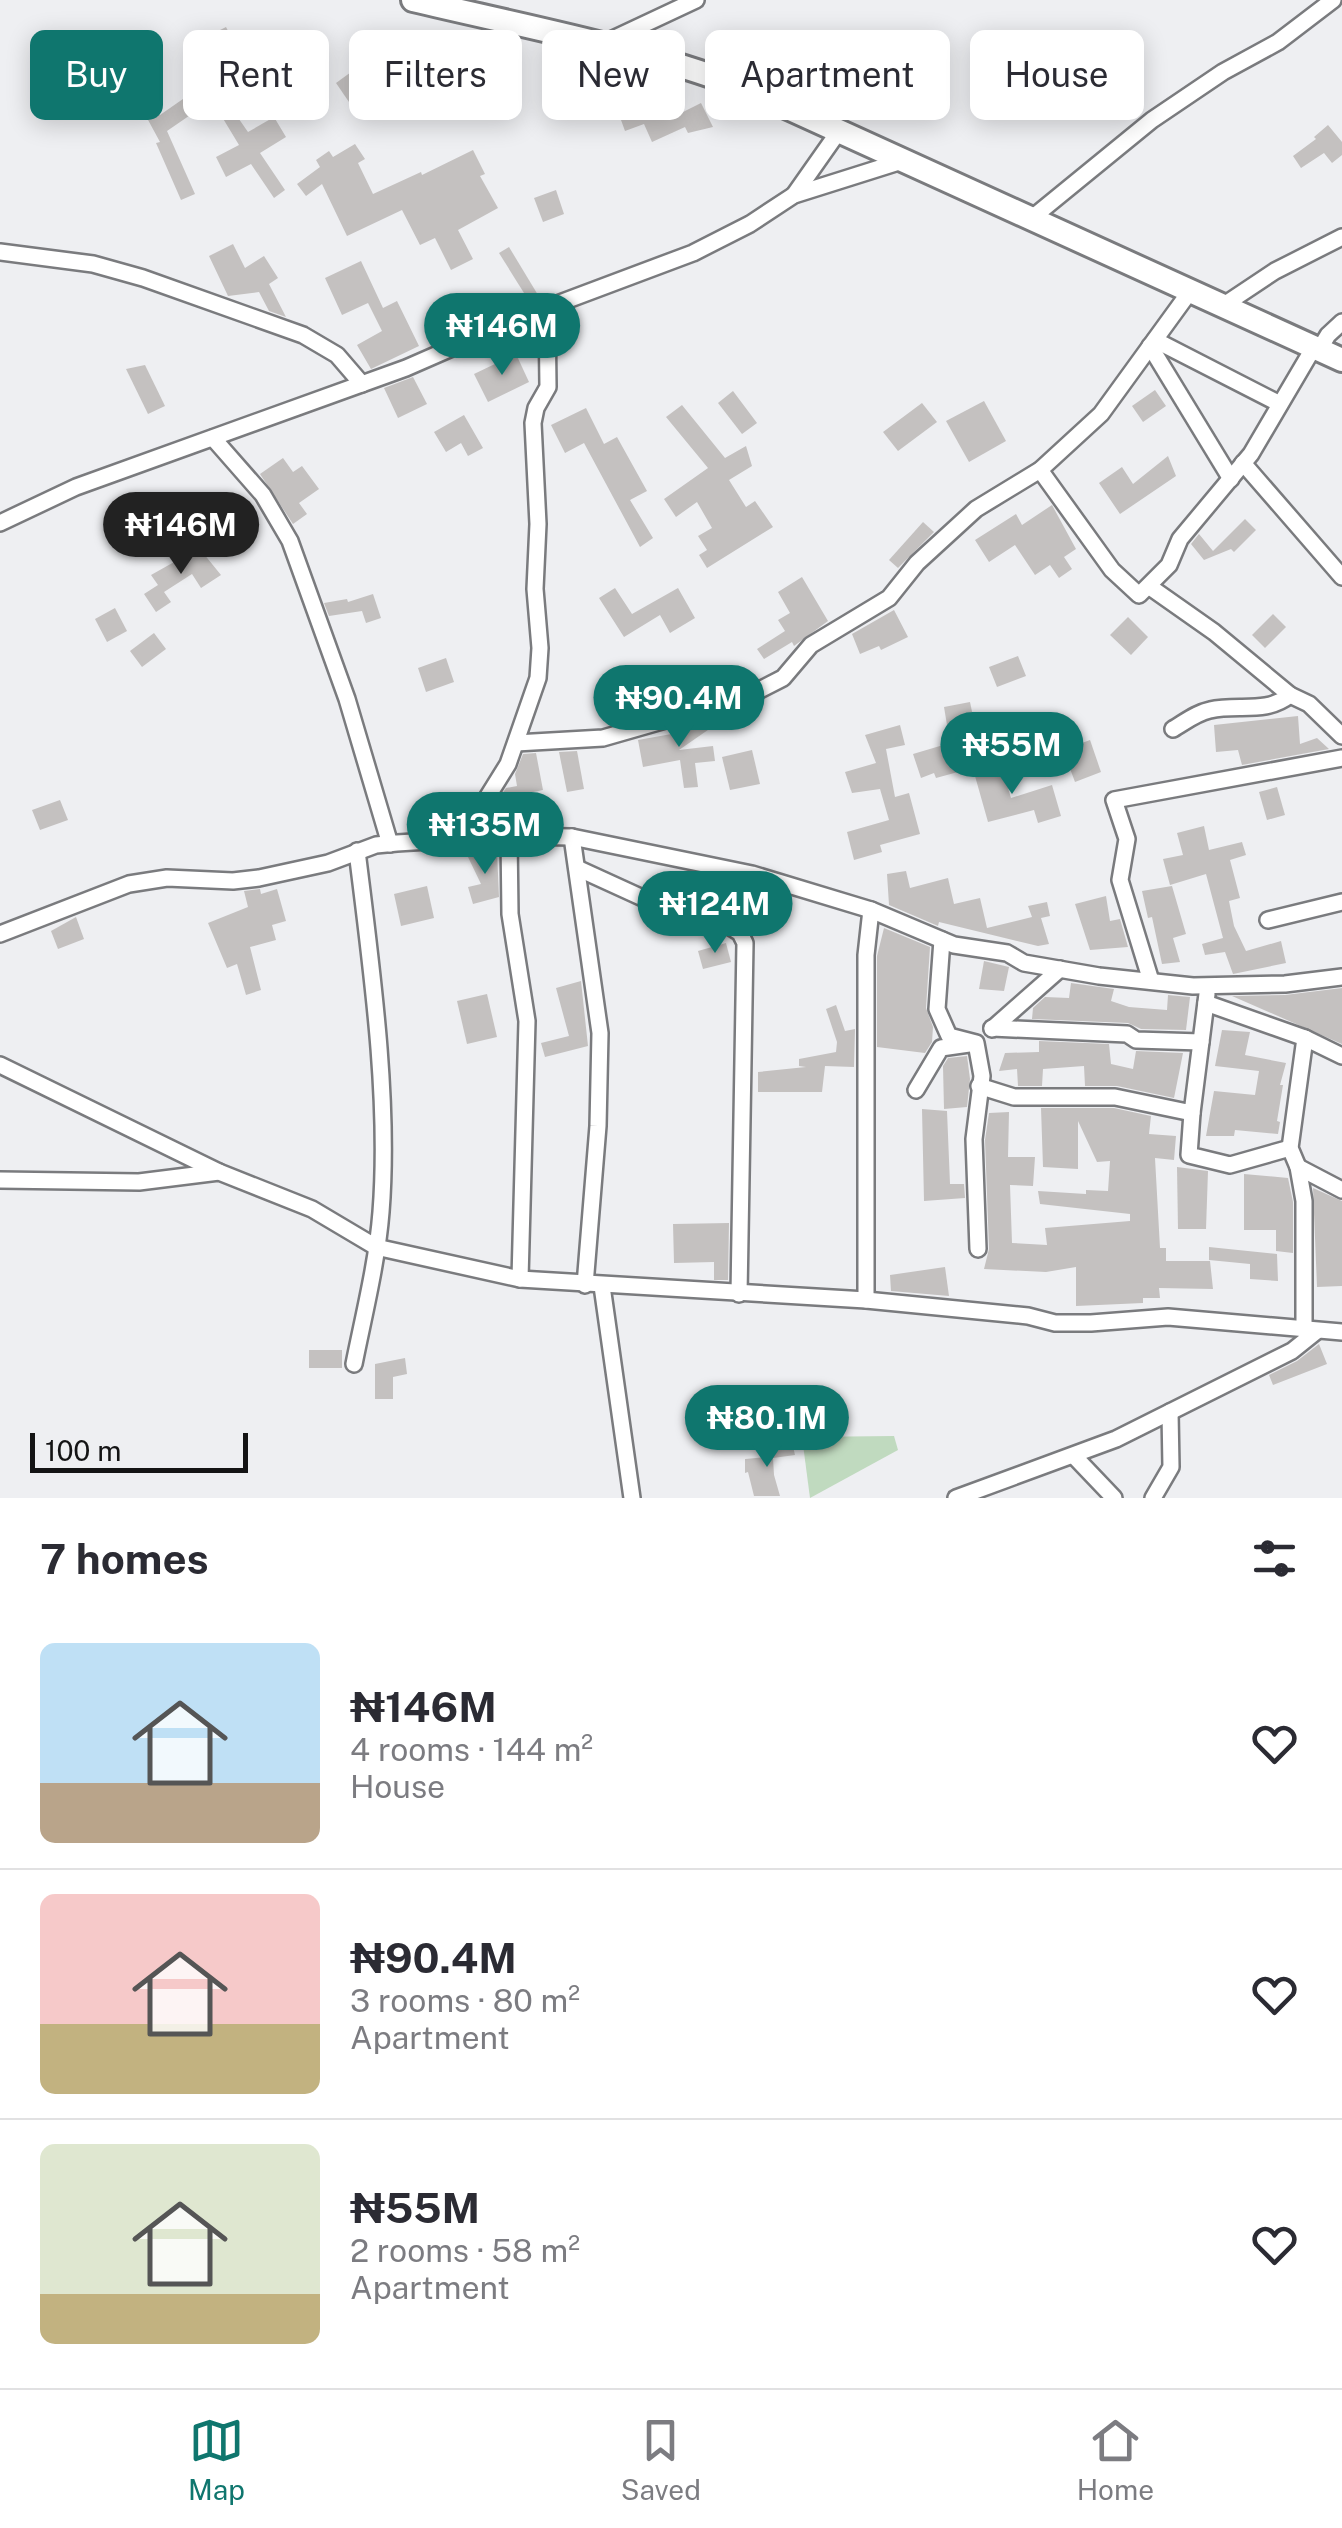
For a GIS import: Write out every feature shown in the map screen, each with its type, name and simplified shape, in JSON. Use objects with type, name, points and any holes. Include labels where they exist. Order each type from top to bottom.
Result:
[{"type":"street","points":[[413,0],[542,32]]},
{"type":"street","points":[[632,30],[696,0]]},
{"type":"street","points":[[1032,218],[1152,120],[1223,72],[1278,42],[1334,0]]},
{"type":"street","points":[[685,69],[724,80],[905,160],[1342,360]]},
{"type":"street","points":[[794,195],[839,131]]},
{"type":"street","points":[[0,524],[76,487],[362,384],[693,252],[750,224],[794,195],[905,160]]},
{"type":"street","points":[[1224,305],[1275,271],[1342,237]]},
{"type":"street","points":[[0,252],[94,264],[303,335],[337,355],[362,384]]},
{"type":"street","points":[[516,743],[603,738],[766,688],[783,678],[803,652],[889,598],[918,563],[976,509],[1040,470],[1101,414],[1191,290]]},
{"type":"street","points":[[462,838],[508,764],[538,678],[533,423],[548,387],[547,308]]},
{"type":"street","points":[[1040,470],[1112,570],[1139,596],[1169,565],[1187,530],[1243,463],[1317,348],[1342,322]]},
{"type":"street","points":[[1152,343],[1280,404]]},
{"type":"street","points":[[1152,343],[1231,479]]},
{"type":"street","points":[[212,438],[262,494],[290,541],[348,699],[390,844]]},
{"type":"street","points":[[1243,463],[1342,577]]},
{"type":"street","points":[[1150,586],[1214,632],[1290,695],[1309,704],[1342,736]]},
{"type":"street","points":[[1173,729],[1200,712],[1215,708],[1256,709],[1281,702],[1290,695]]},
{"type":"street","points":[[1151,981],[1120,880],[1127,838],[1114,800],[1342,758]]},
{"type":"street","points":[[509,836],[510,914],[527,1021],[520,1279]]},
{"type":"street","points":[[0,934],[129,884],[166,878],[259,878],[390,844],[509,836],[572,837],[752,874],[870,910],[942,940],[1060,969],[1208,985],[1286,984],[1338,976]]},
{"type":"street","points":[[572,837],[600,1033],[594,1286],[632,1498]]},
{"type":"street","points":[[354,1364],[381,1211],[380,1094],[372,973],[357,851]]},
{"type":"street","points":[[577,868],[658,906],[724,923],[740,933],[745,943],[738,1294]]},
{"type":"street","points":[[1268,920],[1342,902]]},
{"type":"street","points":[[866,1300],[866,956],[870,910]]},
{"type":"street","points":[[942,940],[938,1009],[949,1036],[976,1043]]},
{"type":"street","points":[[916,1090],[941,1048],[976,1043],[1060,969]]},
{"type":"street","points":[[1208,985],[1188,1155],[1230,1166],[1290,1148]]},
{"type":"street","points":[[1206,1003],[1306,1038],[1342,1056]]},
{"type":"street","points":[[992,1028],[1127,1034],[1136,1040],[1201,1042]]},
{"type":"street","points":[[956,1498],[1074,1456],[1170,1412],[1292,1351],[1310,1330],[1305,1217],[1298,1166],[1290,1148],[1306,1038]]},
{"type":"street","points":[[976,1043],[982,1076],[974,1139],[978,1249]]},
{"type":"street","points":[[0,1065],[219,1172],[312,1209],[376,1247],[520,1279],[866,1300],[1028,1316],[1055,1323],[1168,1317],[1342,1332]]},
{"type":"street","points":[[980,1086],[1014,1097],[1115,1097],[1192,1113]]},
{"type":"street","points":[[1298,1166],[1342,1190]]},
{"type":"street","points":[[0,1180],[139,1182],[219,1172]]},
{"type":"street","points":[[1153,1498],[1171,1467],[1170,1412]]},
{"type":"street","points":[[1074,1456],[1114,1498]]},
{"type":"green space","points":[[894,1436],[898,1450],[810,1498],[802,1437]]},
{"type":"building","points":[[349,74],[349,102],[336,83]]},
{"type":"building","points":[[183,99],[183,120],[167,131],[195,194],[181,200],[156,143],[160,142],[148,120],[163,120],[163,113]]},
{"type":"building","points":[[701,103],[705,120],[713,127],[688,133],[685,127],[652,142],[644,124],[625,131],[621,120],[685,120],[685,111]]},
{"type":"building","points":[[224,120],[240,120],[248,132],[276,120],[286,137],[260,153],[285,190],[274,198],[251,164],[226,177],[216,157],[239,145]]},
{"type":"building","points":[[1328,125],[1342,142],[1342,155],[1332,163],[1324,153],[1301,168],[1293,156]]},
{"type":"building","points":[[355,144],[365,159],[358,163],[373,194],[473,150],[485,174],[480,176],[498,208],[458,230],[473,259],[451,270],[435,238],[420,245],[402,210],[347,236],[322,184],[306,196],[297,184],[320,167],[316,160],[329,151],[333,157]]},
{"type":"building","points":[[556,190],[564,214],[543,222],[534,198]]},
{"type":"building","points":[[233,244],[245,268],[264,256],[278,278],[269,284],[286,317],[269,311],[259,292],[228,296],[209,256]]},
{"type":"building","points":[[509,247],[538,295],[529,301],[499,253]]},
{"type":"building","points":[[361,261],[383,308],[397,301],[419,346],[371,369],[357,345],[382,331],[368,303],[342,315],[325,278]]},
{"type":"building","points":[[516,354],[529,382],[488,402],[474,374]]},
{"type":"building","points":[[145,365],[165,406],[148,414],[126,369]]},
{"type":"building","points":[[413,377],[427,404],[398,418],[384,388]]},
{"type":"building","points":[[1155,390],[1166,406],[1143,422],[1132,406]]},
{"type":"building","points":[[733,391],[757,423],[742,434],[718,403]]},
{"type":"building","points":[[984,401],[1006,441],[969,462],[946,421]]},
{"type":"building","points":[[922,403],[937,422],[898,451],[883,432]]},
{"type":"building","points":[[682,405],[725,458],[746,446],[752,466],[729,480],[746,507],[755,501],[773,527],[707,568],[699,555],[707,550],[698,536],[712,528],[697,502],[676,517],[664,499],[708,468],[666,417]]},
{"type":"building","points":[[586,408],[604,444],[617,437],[647,491],[630,500],[653,538],[640,547],[584,443],[565,453],[551,425]]},
{"type":"building","points":[[464,415],[483,448],[468,456],[461,443],[446,452],[434,432]]},
{"type":"building","points":[[1168,456],[1176,476],[1120,514],[1099,483],[1122,467],[1133,484]]},
{"type":"building","points":[[283,458],[293,472],[302,466],[319,489],[299,503],[307,514],[293,524],[260,474]]},
{"type":"building","points":[[1052,505],[1076,549],[1064,557],[1072,569],[1059,578],[1050,565],[1035,575],[1015,545],[989,562],[975,540],[1016,514],[1022,525]]},
{"type":"building","points":[[1245,519],[1256,530],[1234,552],[1231,549],[1204,560],[1191,544],[1199,534],[1213,551]]},
{"type":"building","points":[[923,522],[934,532],[898,568],[889,560]]},
{"type":"building","points":[[199,548],[221,575],[201,588],[192,574],[164,592],[171,602],[156,612],[144,594],[158,585],[151,575]]},
{"type":"building","points":[[802,577],[828,621],[794,646],[792,642],[764,659],[757,649],[785,631],[778,620],[790,613],[778,592]]},
{"type":"building","points":[[615,588],[632,614],[678,588],[695,618],[670,633],[660,615],[624,637],[599,598]]},
{"type":"building","points":[[373,594],[381,618],[366,623],[362,611],[329,616],[324,603],[347,599],[348,602]]},
{"type":"building","points":[[115,608],[127,631],[107,642],[95,619]]},
{"type":"building","points":[[894,610],[908,637],[881,650],[879,646],[860,654],[852,634]]},
{"type":"building","points":[[1273,614],[1286,627],[1265,648],[1252,635]]},
{"type":"building","points":[[1128,617],[1148,637],[1131,655],[1110,635]]},
{"type":"building","points":[[154,633],[166,649],[142,667],[130,651]]},
{"type":"building","points":[[1018,656],[1026,676],[997,687],[989,667]]},
{"type":"building","points":[[446,658],[454,682],[426,692],[418,668]]},
{"type":"building","points":[[642,690],[647,714],[614,720],[612,703]]},
{"type":"building","points":[[970,702],[975,726],[948,731],[944,707]]},
{"type":"building","points":[[1298,716],[1300,744],[1317,738],[1329,749],[1242,765],[1238,750],[1216,752],[1214,725]]},
{"type":"building","points":[[714,718],[718,723],[679,750],[713,746],[715,761],[695,763],[698,787],[684,788],[680,760],[643,767],[638,740],[677,733],[677,728]]},
{"type":"building","points":[[900,725],[905,745],[886,749],[895,797],[909,793],[920,834],[880,845],[882,852],[854,860],[847,832],[889,820],[880,789],[852,793],[845,772],[876,763],[865,735]]},
{"type":"building","points":[[1090,740],[1101,772],[1075,782],[1063,750]]},
{"type":"building","points":[[950,743],[958,772],[921,778],[913,754]]},
{"type":"building","points":[[752,750],[760,784],[730,790],[722,757]]},
{"type":"building","points":[[577,751],[584,789],[567,792],[559,752]]},
{"type":"building","points":[[536,753],[543,790],[524,794],[528,816],[506,819],[502,794],[506,788],[517,786],[515,774],[523,754]]},
{"type":"building","points":[[1000,761],[1011,798],[1052,785],[1061,816],[1038,823],[1034,810],[988,822],[973,769]]},
{"type":"building","points":[[1277,787],[1285,815],[1267,820],[1259,792]]},
{"type":"building","points":[[60,800],[68,820],[40,830],[32,810]]},
{"type":"building","points":[[1204,826],[1209,850],[1242,842],[1246,855],[1230,860],[1240,898],[1229,901],[1234,926],[1246,951],[1281,941],[1286,963],[1233,974],[1225,952],[1205,955],[1202,944],[1223,938],[1206,874],[1170,885],[1163,859],[1183,855],[1177,833]]},
{"type":"building","points":[[497,851],[499,897],[473,904],[468,887],[481,884],[468,857]]},
{"type":"building","points":[[906,871],[910,888],[948,878],[954,904],[980,898],[987,928],[1032,917],[1028,906],[1047,902],[1050,916],[1041,918],[1049,944],[1038,946],[939,922],[938,926],[889,905],[887,874]]},
{"type":"building","points":[[427,886],[434,918],[401,926],[394,894]]},
{"type":"building","points":[[1172,886],[1186,934],[1173,938],[1180,962],[1162,964],[1142,891]]},
{"type":"building","points":[[260,889],[261,894],[277,889],[286,921],[272,925],[276,940],[250,947],[261,990],[246,995],[237,964],[227,968],[208,923],[248,907],[244,891]]},
{"type":"building","points":[[1106,896],[1110,921],[1120,919],[1128,947],[1090,950],[1075,904]]},
{"type":"building","points":[[76,917],[84,939],[58,949],[51,931]]},
{"type":"building","points":[[884,928],[930,947],[926,1008],[933,1027],[932,1042],[925,1053],[877,1047],[877,956]]},
{"type":"building","points":[[726,943],[731,962],[703,969],[698,951]]},
{"type":"building","points":[[984,961],[1009,967],[1004,991],[979,989]]},
{"type":"building","points":[[581,981],[588,1046],[545,1057],[541,1043],[569,1036],[556,988]]},
{"type":"building","points":[[1071,983],[1114,989],[1111,1001],[1129,1007],[1167,1010],[1168,995],[1190,997],[1186,1030],[1032,1019],[1033,1008],[1045,997],[1069,998]]},
{"type":"building","points":[[1342,988],[1342,1044],[1232,996],[1285,995]]},
{"type":"building","points":[[487,994],[497,1037],[467,1044],[457,1001]]},
{"type":"building","points":[[836,1005],[845,1031],[855,1029],[854,1067],[825,1066],[822,1092],[758,1092],[758,1072],[806,1067],[799,1066],[799,1059],[836,1052],[837,1042],[826,1009]]},
{"type":"building","points":[[1222,1030],[1250,1032],[1245,1055],[1286,1063],[1280,1085],[1278,1134],[1235,1130],[1234,1136],[1206,1136],[1214,1091],[1255,1095],[1259,1071],[1215,1066]]},
{"type":"building","points":[[1039,1041],[1109,1044],[1111,1064],[1133,1069],[1136,1051],[1183,1053],[1174,1098],[1117,1086],[1085,1086],[1084,1066],[1043,1069],[1042,1086],[1018,1086],[1017,1069],[999,1071],[1005,1053],[1039,1052]]},
{"type":"building","points":[[967,1056],[967,1107],[944,1109],[943,1066],[948,1058]]},
{"type":"building","points":[[1041,1108],[1114,1108],[1151,1116],[1149,1134],[1176,1136],[1174,1160],[1155,1158],[1160,1248],[1166,1248],[1166,1261],[1210,1261],[1213,1289],[1159,1288],[1160,1298],[1143,1298],[1143,1303],[1076,1306],[1076,1267],[1046,1272],[984,1269],[989,1249],[985,1140],[989,1113],[1009,1112],[1008,1157],[1035,1157],[1033,1186],[1010,1185],[1012,1243],[1047,1245],[1045,1228],[1130,1221],[1130,1214],[1040,1204],[1038,1191],[1108,1191],[1110,1161],[1097,1162],[1078,1121],[1078,1169],[1043,1167]]},
{"type":"building","points":[[922,1109],[947,1111],[950,1184],[964,1184],[965,1198],[924,1201]]},
{"type":"building","points":[[1177,1167],[1208,1171],[1206,1229],[1178,1229]]},
{"type":"building","points":[[1244,1174],[1288,1178],[1293,1202],[1293,1253],[1276,1251],[1276,1230],[1244,1230]]},
{"type":"building","points":[[1313,1188],[1342,1201],[1342,1286],[1317,1287]]},
{"type":"building","points":[[729,1223],[728,1280],[714,1280],[714,1262],[674,1263],[673,1224]]},
{"type":"building","points":[[1209,1247],[1277,1254],[1278,1281],[1250,1279],[1250,1264],[1209,1260]]},
{"type":"building","points":[[945,1267],[949,1296],[891,1291],[890,1275]]},
{"type":"building","points":[[1319,1344],[1327,1364],[1273,1385],[1269,1375]]},
{"type":"building","points":[[309,1350],[342,1350],[342,1368],[309,1368]]},
{"type":"building","points":[[405,1358],[407,1374],[393,1377],[393,1399],[375,1399],[375,1364]]},
{"type":"building","points":[[792,1442],[795,1455],[773,1458],[780,1496],[754,1496],[748,1472],[745,1473],[745,1459],[767,1457],[766,1445]]}]
